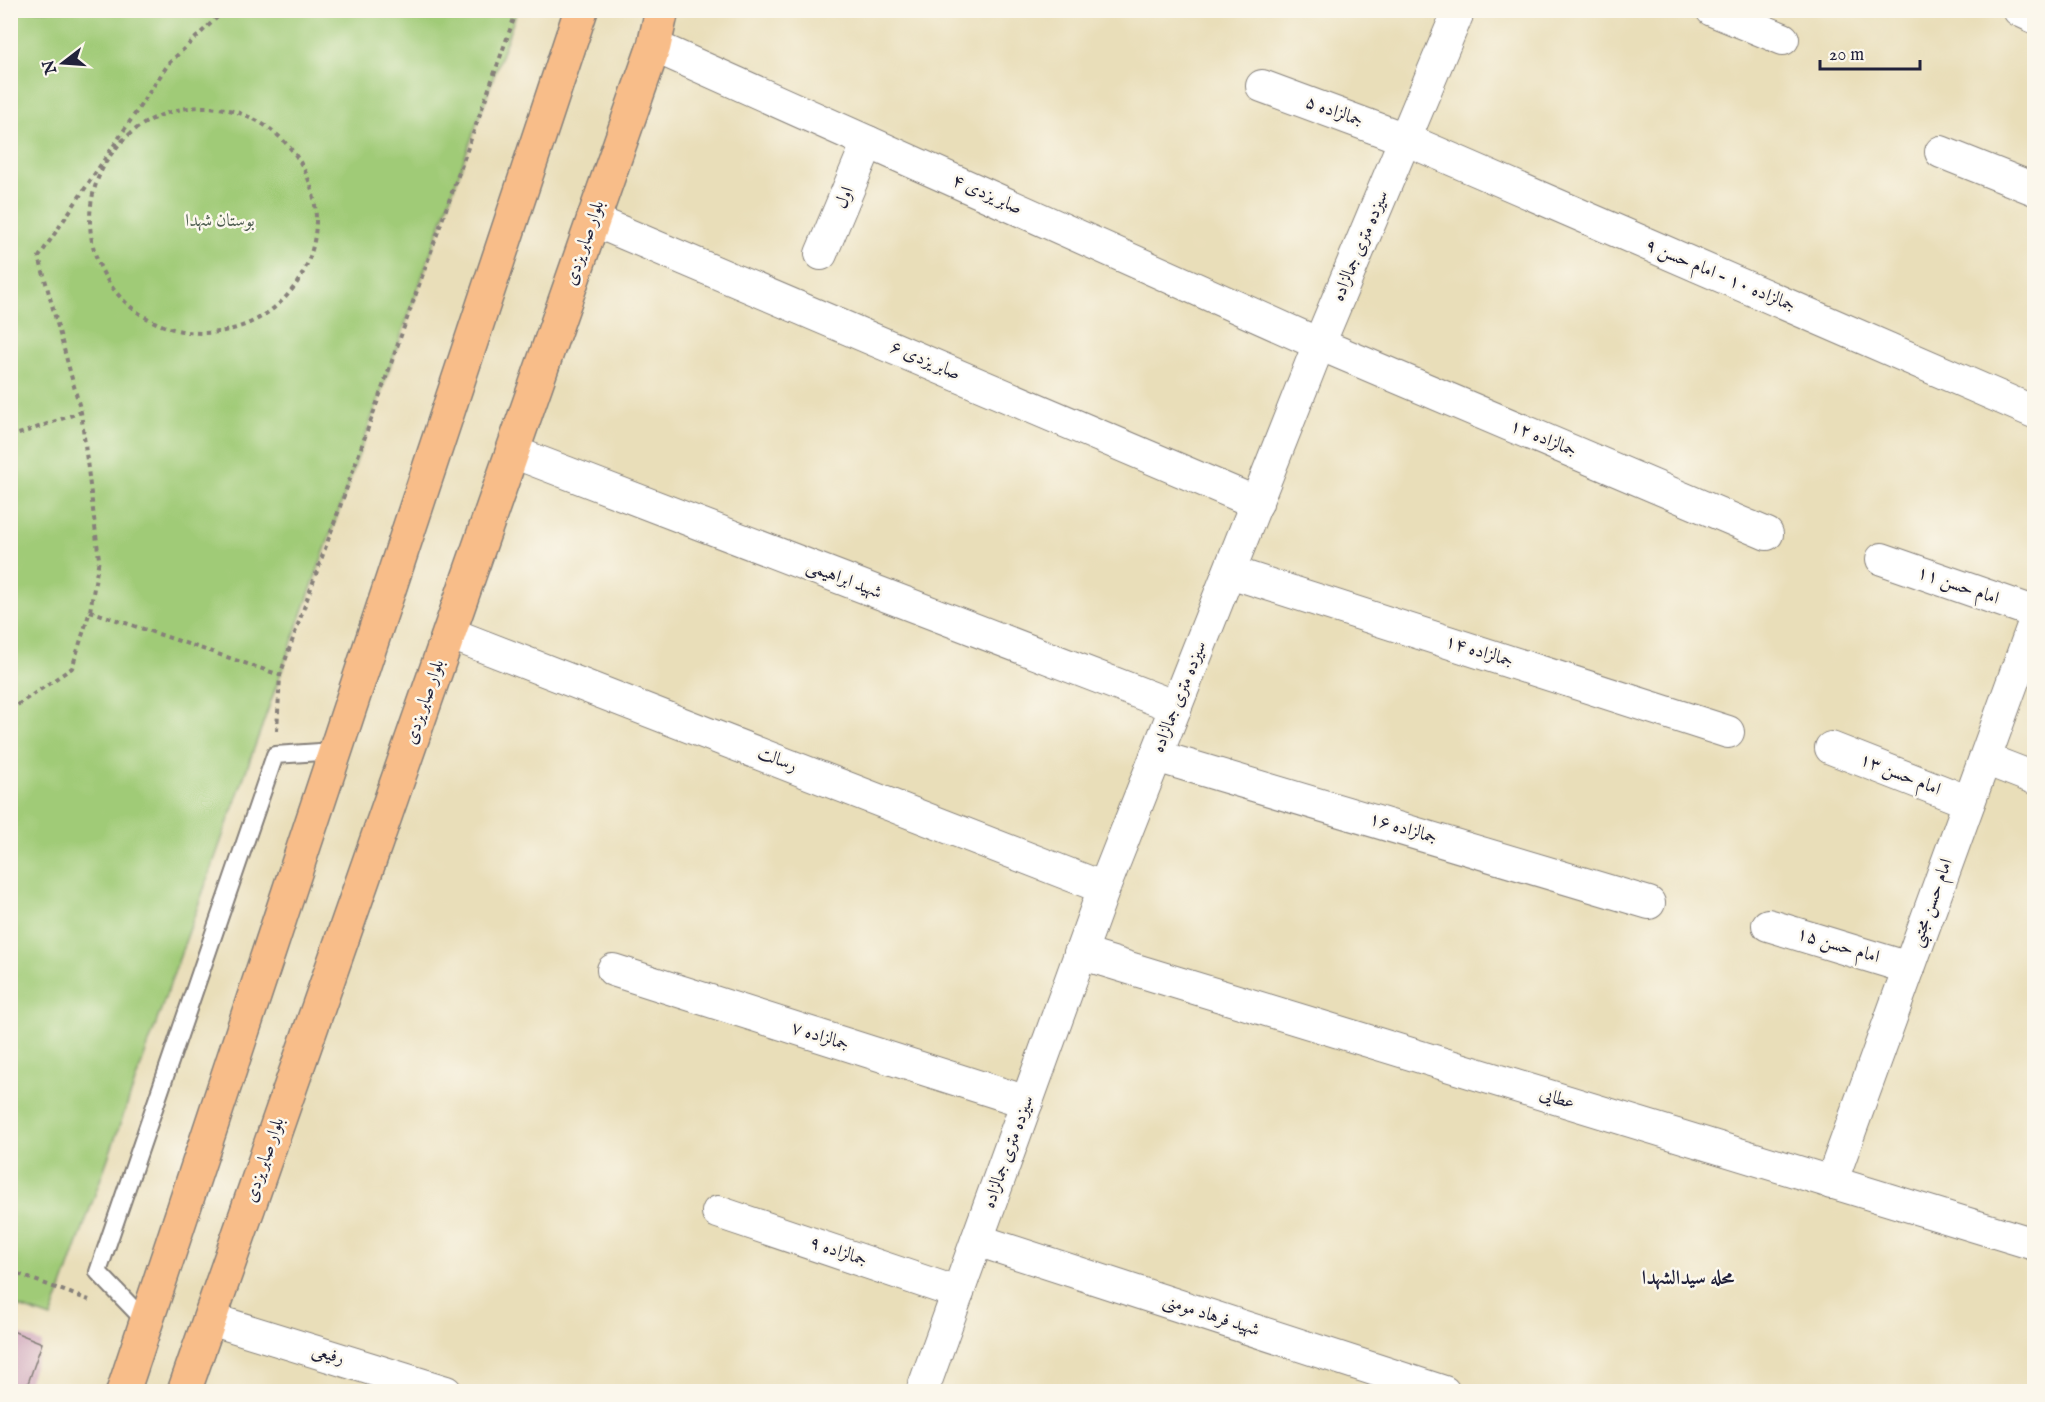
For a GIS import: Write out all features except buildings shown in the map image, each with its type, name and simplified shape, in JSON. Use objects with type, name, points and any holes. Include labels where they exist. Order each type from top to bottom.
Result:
[{"type":"main road","points":[[123,1392],[581,10]]},
{"type":"main road","name":"بلوار صابر یزدی","points":[[184,1392],[654,46],[662,10]]},
{"type":"street","name":"سیزده متری جمالزاده","points":[[922,1392],[1104,888],[1320,344],[1459,10]]},
{"type":"street","points":[[1712,10],[1783,39]]},
{"type":"street","points":[[2019,10],[2034,17]]},
{"type":"street","name":"صابر یزدی ۴","points":[[654,46],[1320,344]]},
{"type":"street","name":"جمالزاده ۵","points":[[1262,86],[1405,139]]},
{"type":"street","name":"جمالزاده ۱۰ - امام حسن ۹","points":[[1405,139],[2034,412]]},
{"type":"street","name":"اول","points":[[821,254],[868,142]]},
{"type":"street","points":[[1941,152],[2034,189]]},
{"type":"street","name":"صابر یزدی ۶","points":[[593,220],[1257,503]]},
{"type":"street","name":"جمالزاده ۱۲","points":[[1320,344],[1767,534]]},
{"type":"street","name":"شهید ابراهیمی","points":[[513,453],[1176,707]]},
{"type":"street","name":"امام حسن ۱۱","points":[[1882,559],[2034,612]]},
{"type":"street","name":"جمالزاده ۱۴","points":[[1230,572],[1728,732]]},
{"type":"street","name":"امام حسن مجتبی","points":[[1831,1183],[2034,623]]},
{"type":"street","name":"رسالت","points":[[449,633],[1104,888]]},
{"type":"street","name":"امام حسن ۱۳","points":[[1831,748],[1969,802]]},
{"type":"street","name":"جمالزاده ۱۶","points":[[1156,756],[1649,903]]},
{"type":"street","points":[[1985,759],[2034,777]]},
{"type":"street","name":"امام حسن ۱۵","points":[[1768,925],[1909,968]]},
{"type":"street","name":"عطایی","points":[[1080,953],[2034,1243]]},
{"type":"street","name":"جمالزاده ۷","points":[[613,970],[1027,1102]]},
{"type":"street","name":"جمالزاده ۹","points":[[718,1212],[958,1293]]},
{"type":"street","name":"شهید فرهاد مومنی","points":[[977,1240],[1444,1392]]},
{"type":"street","name":"رفیعی","points":[[210,1319],[446,1392]]},
{"type":"lane","points":[[146,1322],[98,1272],[275,755],[335,751]]},
{"type":"path","points":[[10,710],[72,668],[90,611],[99,559],[81,412],[39,257],[169,63],[225,10]]},
{"type":"path","points":[[275,755],[280,675],[517,10]]},
{"type":"path","points":[[204,105],[244,113],[278,134],[303,164],[316,202],[315,242],[302,279],[276,309],[241,328],[202,335],[163,327],[129,306],[104,276],[91,238],[92,198],[104,160],[131,131],[166,112],[204,105]]},
{"type":"path","points":[[10,436],[81,412]]},
{"type":"path","points":[[90,611],[280,675]]},
{"type":"path","points":[[10,1271],[94,1302]]},
{"type":"green space","name":"بوستان شهدا","points":[[11,10],[517,11],[51,1318],[10,1304]]},
{"type":"district","name":"محله سیدالشهدا","points":[[1688,1278]]}]
